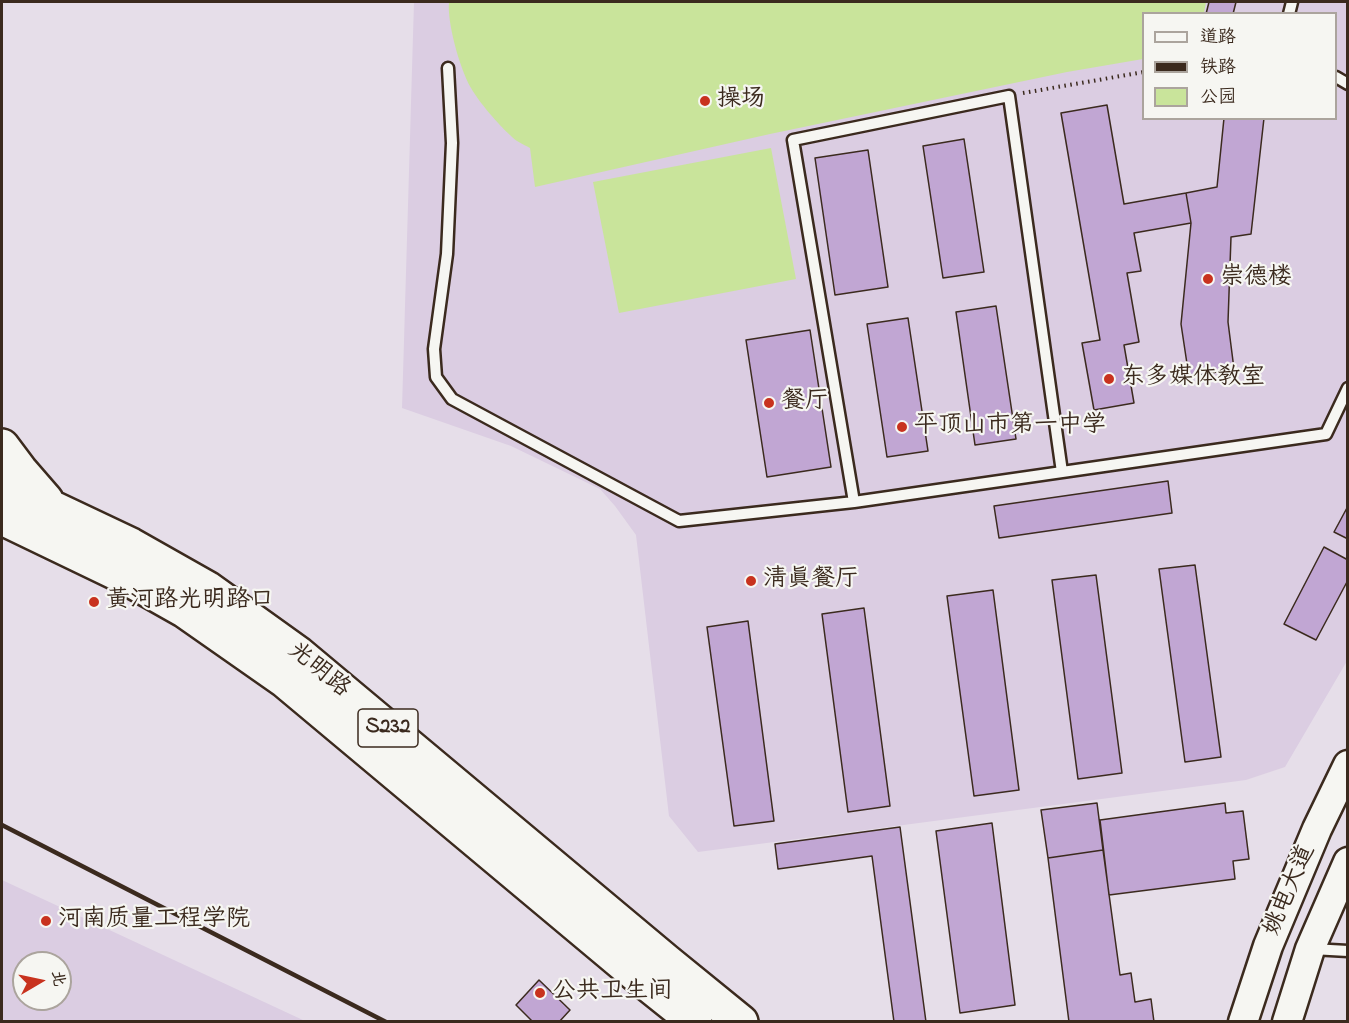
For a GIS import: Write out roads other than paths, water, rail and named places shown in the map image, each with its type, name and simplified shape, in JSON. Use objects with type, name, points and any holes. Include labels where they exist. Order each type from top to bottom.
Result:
[{"type":"main road","points":[[2,446],[20,470],[47,522],[2,544]]},
{"type":"main road","name":"光明路","points":[[2,484],[47,522],[123,576],[185,611],[285,681],[695,1022]]},
{"type":"main road","name":"光明路","points":[[2,518],[47,522],[131,545],[207,588],[299,654],[741,1022]]},
{"type":"main road","name":"姚电大道","points":[[1243,1022],[1268,946],[1317,829],[1347,765]]},
{"type":"main road","name":"姚电大道","points":[[1287,1022],[1310,949],[1347,862]]},
{"type":"lane","points":[[448,68],[452,143],[447,254],[434,350],[436,377],[452,399],[679,521],[854,502],[1326,434],[1347,388]]},
{"type":"lane","points":[[854,502],[793,140],[1009,96],[1062,472]]},
{"type":"lane","points":[[1310,949],[1347,951]]},
{"type":"railway","points":[[2,825],[386,1022]]},
{"type":"place","name":"操场","points":[[705,101]]},
{"type":"place","name":"崇德楼","points":[[1208,279]]},
{"type":"place","name":"东多媒体教室","points":[[1109,379]]},
{"type":"place","name":"餐厅","points":[[769,403]]},
{"type":"place","name":"平顶山市第一中学","points":[[902,427]]},
{"type":"place","name":"清真餐厅","points":[[751,581]]},
{"type":"place","name":"黄河路光明路口","points":[[94,602]]},
{"type":"place","name":"河南质量工程学院","points":[[46,921]]},
{"type":"place","name":"公共卫生间","points":[[540,993]]}]
